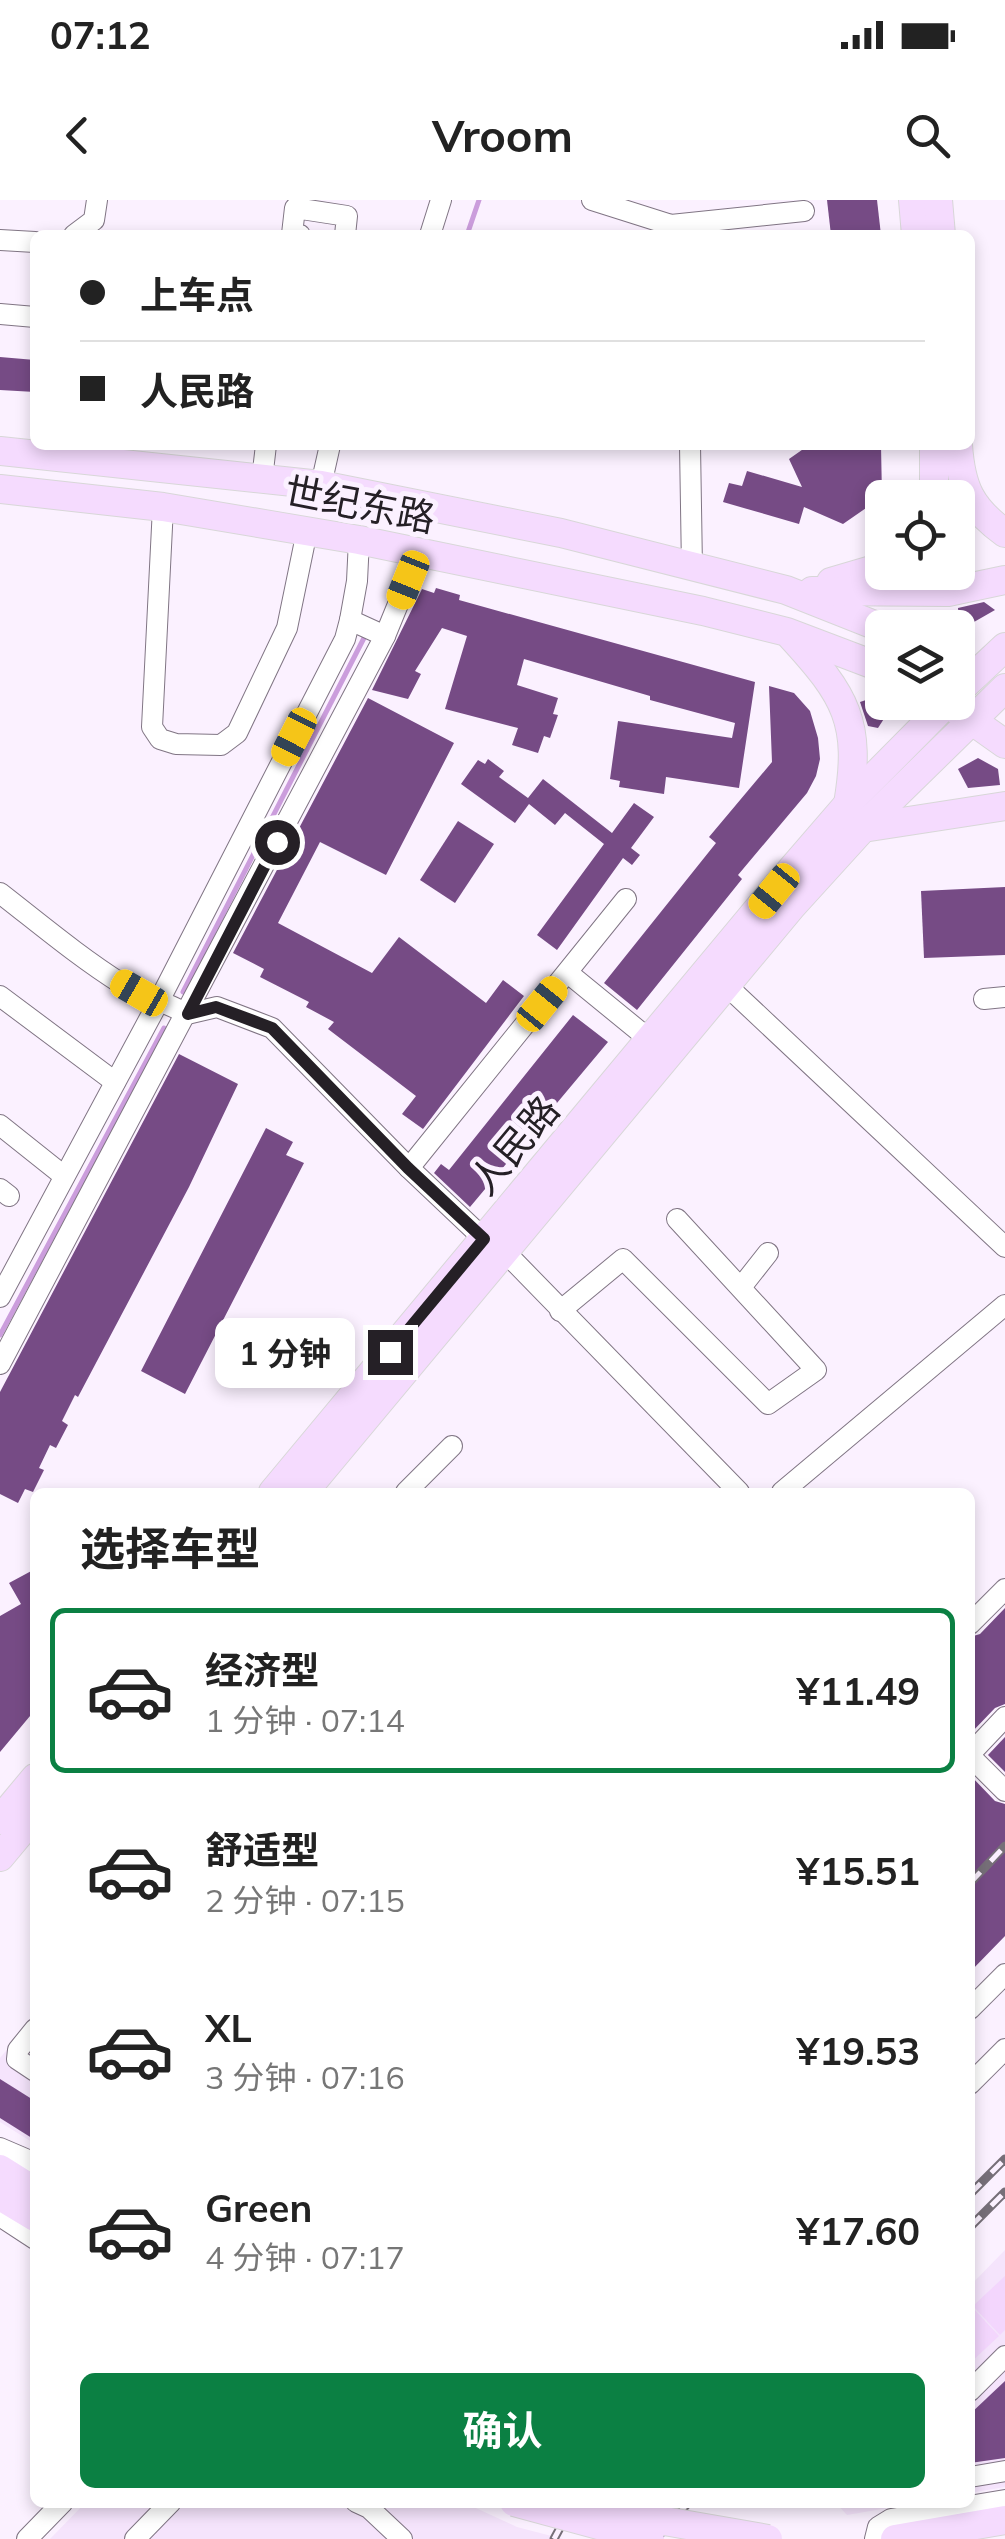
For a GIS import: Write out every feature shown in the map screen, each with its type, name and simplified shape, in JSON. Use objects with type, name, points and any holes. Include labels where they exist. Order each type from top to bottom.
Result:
[{"type":"main road","points":[[913,200],[916,230]]},
{"type":"main road","points":[[938,200],[941,230]]},
{"type":"main road","points":[[934,450],[934,480]]},
{"type":"main road","points":[[959,450],[964,488],[975,506],[1005,533]]},
{"type":"main road","name":"世纪东路","points":[[0,451],[65,451],[321,485],[561,533],[786,590]]},
{"type":"main road","name":"世纪东路","points":[[0,489],[164,507],[359,540],[702,610],[787,632],[865,662]]},
{"type":"main road","points":[[786,590],[865,573]]},
{"type":"main road","points":[[786,590],[948,592],[1005,580]]},
{"type":"main road","points":[[786,590],[865,621]]},
{"type":"main road","points":[[787,632],[820,668],[847,713],[855,762],[855,816]]},
{"type":"main road","points":[[975,669],[1005,647]]},
{"type":"main road","points":[[855,816],[1003,694],[975,683]]},
{"type":"main road","points":[[783,898],[933,720]]},
{"type":"main road","points":[[970,722],[1005,744]]},
{"type":"main road","points":[[855,816],[1005,806]]},
{"type":"main road","name":"人民路","points":[[277,1488],[726,986],[783,898]]},
{"type":"main road","name":"人民路","points":[[307,1488],[650,1040],[783,898]]},
{"type":"main road","points":[[0,1820],[30,1784]]},
{"type":"main road","points":[[0,1857],[30,1821]]},
{"type":"main road","points":[[0,2169],[30,2188]]},
{"type":"main road","points":[[0,2196],[30,2214]]},
{"type":"main road","points":[[536,2508],[650,2539]]},
{"type":"main road","points":[[609,2508],[664,2522],[768,2539]]},
{"type":"main road","points":[[900,2520],[925,2536],[1005,2520]]},
{"type":"street","points":[[81,230],[94,220],[97,200]]},
{"type":"street","points":[[432,230],[441,200]]},
{"type":"street","points":[[592,200],[688,230],[804,210]]},
{"type":"street","points":[[292,230],[295,208],[347,216],[346,230]]},
{"type":"street","points":[[0,240],[30,242]]},
{"type":"street","points":[[0,314],[30,317]]},
{"type":"street","points":[[262,479],[265,450]]},
{"type":"street","points":[[321,485],[329,450]]},
{"type":"street","points":[[690,450],[692,568]]},
{"type":"street","points":[[164,507],[152,727],[160,740],[176,744],[221,746],[238,734],[288,628],[306,531]]},
{"type":"street","points":[[1,1292],[160,999],[345,639],[357,582],[359,540]]},
{"type":"street","points":[[0,1364],[385,636],[418,553]]},
{"type":"street","points":[[350,620],[385,636]]},
{"type":"street","points":[[0,893],[139,993],[188,1014],[216,1007],[272,1028],[408,1168],[494,1245],[735,1488]]},
{"type":"street","points":[[408,1168],[626,899]]},
{"type":"street","points":[[568,973],[650,1040]]},
{"type":"street","points":[[726,986],[1005,1247]]},
{"type":"street","points":[[0,996],[115,1082]]},
{"type":"street","points":[[0,1125],[64,1176]]},
{"type":"street","points":[[560,1311],[623,1259],[768,1404],[816,1370],[677,1219]]},
{"type":"street","points":[[742,1286],[768,1254]]},
{"type":"street","points":[[787,1488],[1005,1305]]},
{"type":"street","points":[[410,1488],[452,1446]]},
{"type":"street","points":[[975,1619],[1005,1589]]},
{"type":"street","points":[[975,1750],[1005,1717]]},
{"type":"street","points":[[975,1760],[1005,1791]]},
{"type":"street","points":[[975,2004],[1005,1974]]},
{"type":"street","points":[[30,2035],[18,2050],[17,2059],[30,2068]]},
{"type":"street","points":[[975,2079],[1005,2049]]},
{"type":"street","points":[[0,2148],[30,2161]]},
{"type":"street","points":[[0,2216],[30,2236]]},
{"type":"street","points":[[975,2386],[1005,2356]]},
{"type":"street","points":[[975,2476],[1005,2470]]},
{"type":"street","points":[[975,2506],[1005,2500]]},
{"type":"street","points":[[27,2539],[57,2508]]},
{"type":"street","points":[[135,2539],[165,2508]]},
{"type":"street","points":[[369,2508],[402,2539]]},
{"type":"street","points":[[875,2539],[878,2527],[963,2508]]},
{"type":"shaded area","points":[[30,2023],[30,2141],[0,2122],[0,2058]]},
{"type":"shaded area","points":[[1005,2250],[1005,2487],[975,2492],[975,2281]]},
{"type":"shaded area","points":[[1005,2276],[1005,2330],[1000,2335],[975,2304]]},
{"type":"shaded area","points":[[975,2310],[999,2336],[975,2358]]},
{"type":"shaded area","points":[[80,2508],[476,2508],[517,2527],[563,2539],[50,2539]]},
{"type":"shaded area","points":[[841,2508],[888,2508],[847,2515]]},
{"type":"building","points":[[827,200],[877,200],[880,230],[830,230]]},
{"type":"building","points":[[0,357],[30,360],[30,392],[0,390]]},
{"type":"building","points":[[802,450],[881,450],[882,480],[865,480],[865,509],[843,524],[804,507],[799,524],[723,502],[729,483],[742,486],[747,471],[802,487],[789,459]]},
{"type":"building","points":[[436,588],[460,595],[459,600],[755,682],[739,788],[666,777],[664,794],[619,787],[620,781],[610,779],[618,721],[732,738],[735,723],[524,659],[517,685],[558,698],[553,714],[558,715],[550,738],[544,736],[538,753],[512,745],[518,728],[445,709],[467,636],[442,628],[415,671],[421,674],[408,699],[372,690],[422,589],[434,593]]},
{"type":"building","points":[[984,602],[995,610],[975,621],[975,610],[958,608]]},
{"type":"building","points":[[769,686],[794,693],[810,711],[820,759],[816,776],[807,793],[738,875],[742,879],[637,1010],[604,983],[716,843],[709,837],[772,762]]},
{"type":"building","points":[[368,698],[454,743],[386,875],[320,842],[278,923],[372,973],[399,937],[486,1003],[503,980],[524,996],[423,1129],[402,1114],[416,1096],[328,1029],[334,1022],[306,1007],[309,1002],[260,977],[264,969],[233,953]]},
{"type":"building","points":[[866,720],[883,720],[878,728],[868,726]]},
{"type":"building","points":[[978,758],[998,769],[1000,785],[968,788],[958,769]]},
{"type":"building","points":[[488,759],[504,771],[499,777],[528,798],[543,779],[612,833],[634,803],[654,817],[631,848],[640,855],[632,865],[623,858],[557,950],[537,935],[604,844],[565,813],[555,825],[529,804],[515,823],[461,784],[478,760],[485,764]]},
{"type":"building","points":[[458,821],[494,844],[455,903],[420,880]]},
{"type":"building","points":[[1005,887],[1005,955],[924,958],[921,891]]},
{"type":"building","points":[[573,1015],[608,1042],[470,1207],[434,1173],[441,1164],[449,1170]]},
{"type":"building","points":[[179,1054],[238,1084],[189,1187],[78,1397],[75,1395],[62,1421],[68,1425],[56,1448],[50,1445],[35,1488],[25,1489],[18,1503],[0,1494],[0,1392]]},
{"type":"building","points":[[266,1128],[293,1142],[286,1155],[304,1163],[185,1394],[141,1371]]},
{"type":"building","points":[[30,1572],[30,1716],[0,1752],[0,1616],[21,1604],[9,1583]]},
{"type":"building","points":[[1005,1608],[1005,1704],[995,1708],[975,1729],[975,1636]]},
{"type":"building","points":[[1005,1737],[1005,1772],[988,1755]]},
{"type":"building","points":[[975,1780],[995,1801],[1005,1804],[1005,1936],[975,1967]]},
{"type":"building","points":[[0,2079],[30,2098],[30,2137],[0,2118]]},
{"type":"building","points":[[1005,2381],[1005,2458],[975,2462],[975,2409]]},
{"type":"waterway","points":[[469,230],[479,200]]},
{"type":"waterway","points":[[183,992],[365,636]]},
{"type":"waterway","points":[[0,1335],[164,1028]]},
{"type":"railway","points":[[975,1878],[1005,1846]]},
{"type":"railway","points":[[975,2189],[1005,2159]]},
{"type":"railway","points":[[975,2222],[1005,2192]]},
{"type":"railway","points":[[554,2539],[571,2508]]},
{"type":"railway","points":[[621,2539],[648,2508]]},
{"type":"railway","points":[[656,2539],[684,2508]]},
{"type":"route","points":[[277,842],[188,1014],[216,1007],[272,1028],[408,1168],[484,1239],[390,1352]]}]
